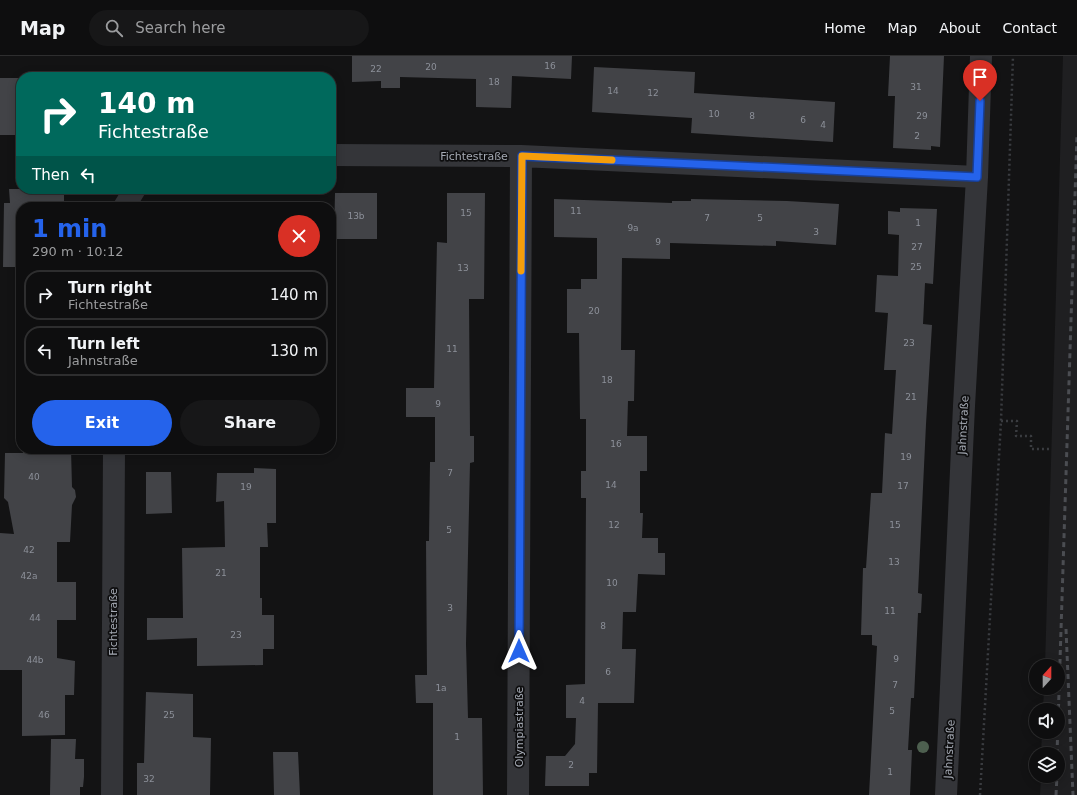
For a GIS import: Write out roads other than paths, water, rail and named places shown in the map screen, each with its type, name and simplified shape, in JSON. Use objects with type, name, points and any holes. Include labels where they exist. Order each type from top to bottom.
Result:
[{"type":"street","name":"Jahnstraße","points":[[946,795],[964,406],[977,177],[981,56]]},
{"type":"street","name":"Fichtestraße","points":[[336,155],[522,156],[977,177]]},
{"type":"street","name":"Olympiastraße","points":[[518,795],[522,156]]},
{"type":"street","name":"Fichtestraße","points":[[112,795],[114,454]]},
{"type":"railway","points":[[1057,747],[1077,134]]},
{"type":"railway","points":[[1066,629],[1073,795]]},
{"type":"railway","points":[[1056,795],[1057,783]]}]
